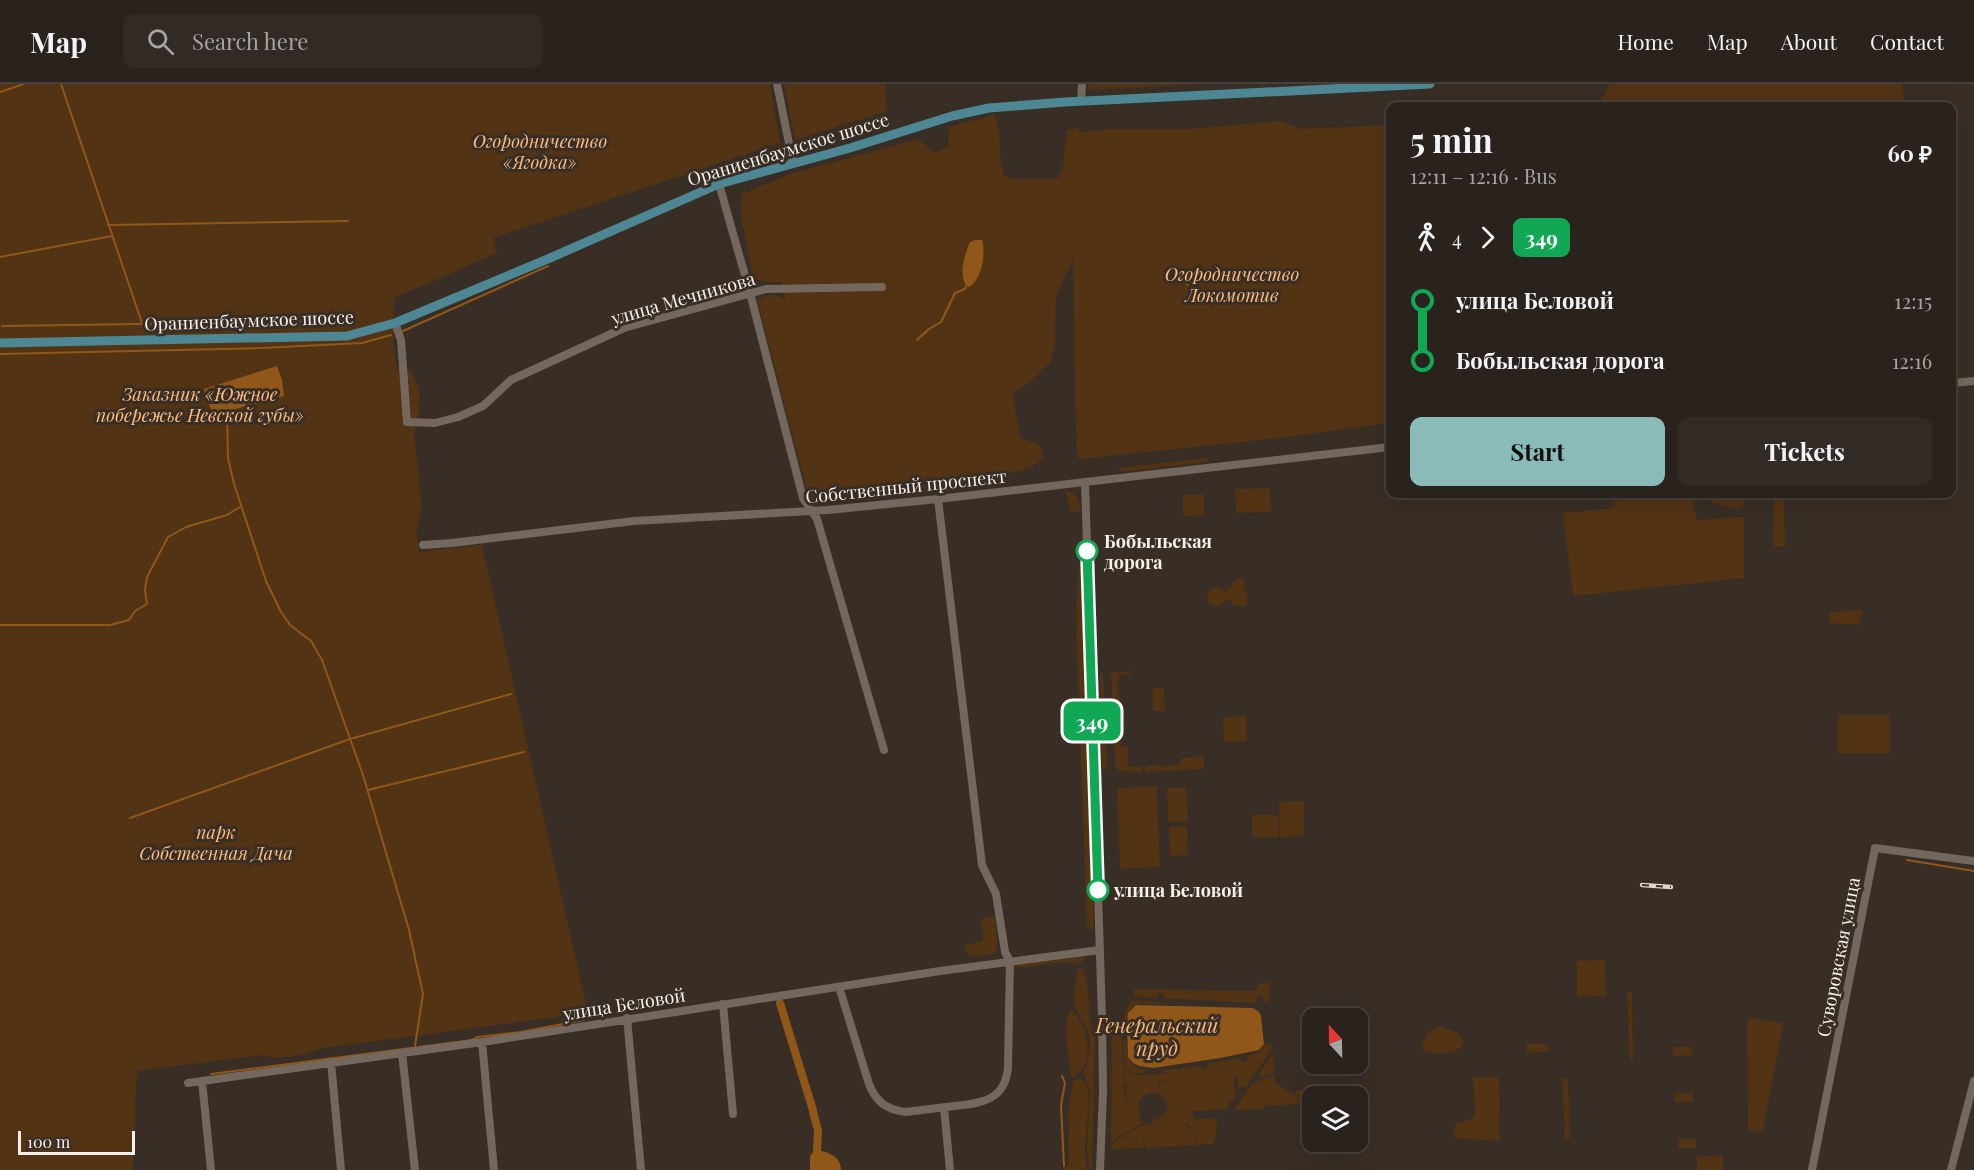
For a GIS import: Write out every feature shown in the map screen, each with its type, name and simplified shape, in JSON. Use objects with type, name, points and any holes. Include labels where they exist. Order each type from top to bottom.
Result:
[{"type":"main road","name":"Ораниенбаумское шоссе","points":[[0,343],[347,336],[395,323],[719,184],[970,112],[1008,106],[1081,101],[1430,84]]},
{"type":"street","points":[[777,84],[793,164]]},
{"type":"street","points":[[1081,101],[1082,84]]},
{"type":"street","points":[[719,184],[803,498],[817,519],[820,528],[884,750]]},
{"type":"street","name":"улица Мечникова","points":[[395,323],[401,340],[407,422],[435,423],[458,417],[483,406],[512,380],[617,331],[766,289],[882,287]]},
{"type":"street","points":[[1956,383],[1974,381]]},
{"type":"street","name":"Собственный проспект","points":[[423,545],[634,521],[810,511],[938,499],[1386,447]]},
{"type":"street","points":[[1085,482],[1103,1063],[1100,1170]]},
{"type":"street","points":[[839,987],[869,1084],[880,1103],[897,1111],[906,1112],[986,1101],[998,1093],[1006,1080],[1010,961],[1005,952],[996,894],[982,865],[938,499]]},
{"type":"street","name":"Суворовская улица","points":[[1812,1170],[1875,848],[1974,861]]},
{"type":"street","name":"улица Беловой","points":[[188,1083],[482,1042],[1010,961],[1100,950]]},
{"type":"street","points":[[723,1004],[733,1114]]},
{"type":"street","points":[[627,1018],[641,1170]]},
{"type":"street","points":[[482,1042],[494,1170]]},
{"type":"street","points":[[402,1053],[415,1170]]},
{"type":"street","points":[[331,1062],[341,1170]]},
{"type":"street","points":[[202,1081],[211,1170]]},
{"type":"street","points":[[1951,1170],[1974,1081]]},
{"type":"street","points":[[944,1108],[950,1170]]},
{"type":"green space","name":"парк Собственная Дача","points":[[0,84],[770,84],[780,143],[493,238],[497,253],[394,298],[393,342],[397,369],[410,370],[419,388],[420,408],[414,433],[422,505],[416,529],[419,552],[482,545],[588,1013],[322,1048],[292,1056],[267,1057],[261,1055],[137,1071],[133,1170],[0,1170]]},
{"type":"green space","points":[[784,84],[885,84],[887,111],[795,140]]},
{"type":"green space","points":[[1089,84],[1203,84],[1089,90]]},
{"type":"green space","points":[[1610,84],[1902,84],[1904,102],[1600,102]]},
{"type":"green space","name":"Огородничество Локомотив","points":[[994,115],[999,130],[1002,168],[1005,176],[1017,179],[1058,178],[1063,167],[1067,130],[1079,128],[1079,132],[1115,129],[1190,129],[1281,121],[1301,129],[1386,125],[1386,424],[1278,438],[1080,459],[1077,457],[1075,402],[1073,256],[1056,296],[1055,346],[1050,362],[1013,394],[1020,438],[1039,444],[1044,458],[1030,468],[971,484],[811,499],[757,300],[770,294],[785,299],[782,282],[753,279],[741,215],[742,194],[790,174],[919,139],[934,153],[949,147],[948,127]]},
{"type":"green space","points":[[1207,458],[1208,462],[1120,472],[1119,468]]},
{"type":"green space","points":[[1270,488],[1271,512],[1236,513],[1235,489]]},
{"type":"green space","points":[[1065,491],[1077,497],[1081,511],[1071,512]]},
{"type":"green space","points":[[1204,494],[1204,515],[1183,516],[1183,495]]},
{"type":"green space","points":[[1692,498],[1697,520],[1744,517],[1744,578],[1573,596],[1563,513],[1613,508],[1612,501]]},
{"type":"green space","points":[[1707,498],[1745,498],[1743,506],[1739,509],[1714,504]]},
{"type":"green space","points":[[1774,498],[1784,498],[1785,546],[1773,547]]},
{"type":"green space","points":[[1079,563],[1083,581],[1094,929],[1087,929],[1076,616]]},
{"type":"green space","points":[[1237,579],[1245,579],[1244,589],[1248,596],[1246,606],[1232,606],[1232,600],[1227,600],[1219,607],[1209,604],[1207,597],[1210,589],[1220,587],[1226,593],[1227,588],[1231,588],[1232,582],[1237,582]]},
{"type":"green space","points":[[1863,610],[1858,625],[1830,623],[1830,612]]},
{"type":"green space","points":[[1131,671],[1131,674],[1119,674],[1117,682],[1120,703],[1118,703],[1118,716],[1121,725],[1118,725],[1121,746],[1128,747],[1128,766],[1142,767],[1142,772],[1119,771],[1115,765],[1111,672]]},
{"type":"green space","points":[[1100,673],[1103,673],[1107,765],[1102,771]]},
{"type":"green space","points":[[1152,688],[1164,688],[1165,711],[1153,711]]},
{"type":"green space","points":[[1838,715],[1890,715],[1890,753],[1838,753]]},
{"type":"green space","points":[[1246,716],[1247,741],[1224,741],[1223,717]]},
{"type":"green space","points":[[1199,754],[1204,757],[1204,769],[1145,772],[1146,766],[1180,764],[1180,758],[1198,757]]},
{"type":"green space","points":[[1157,786],[1160,867],[1120,869],[1117,788]]},
{"type":"green space","points":[[1167,788],[1186,788],[1188,821],[1168,822]]},
{"type":"green space","points":[[1304,801],[1304,835],[1280,838],[1279,802]]},
{"type":"green space","points":[[1252,815],[1278,815],[1279,837],[1252,837]]},
{"type":"green space","points":[[1187,826],[1188,855],[1170,856],[1169,827]]},
{"type":"green space","points":[[991,916],[996,919],[997,950],[992,954],[971,957],[965,950],[965,945],[982,941],[981,920]]},
{"type":"green space","points":[[1084,957],[1080,964],[1064,962],[1014,968],[1017,964]]},
{"type":"green space","points":[[1605,960],[1606,996],[1577,997],[1577,961]]},
{"type":"green space","points":[[1079,967],[1086,977],[1090,1019],[1095,1039],[1092,1170],[1089,1170],[1087,1147],[1090,1095],[1083,1073],[1089,1055],[1089,1035],[1074,1000]]},
{"type":"green space","points":[[1259,983],[1270,983],[1270,1000],[1261,1004],[1264,1002],[1263,996],[1257,996],[1257,1003],[1164,998],[1163,993],[1158,993],[1157,998],[1133,996],[1134,989],[1254,991],[1259,987]]},
{"type":"green space","points":[[1627,992],[1632,992],[1633,1061],[1630,1061]]},
{"type":"green space","points":[[1131,1000],[1162,1004],[1146,1003],[1135,1006],[1128,1014],[1126,1031],[1123,1031],[1123,1020]]},
{"type":"green space","points":[[1071,1010],[1082,1024],[1087,1045],[1084,1065],[1080,1073],[1072,1078],[1066,1032],[1068,1015]]},
{"type":"green space","points":[[1751,1018],[1783,1025],[1761,1132],[1748,1129],[1747,1021]]},
{"type":"green space","points":[[1121,1020],[1123,1060],[1112,1052],[1111,1023]]},
{"type":"green space","points":[[1440,1026],[1458,1033],[1464,1042],[1461,1047],[1446,1053],[1423,1050],[1423,1042],[1427,1035],[1432,1029]]},
{"type":"green space","points":[[1123,1041],[1126,1041],[1129,1060],[1139,1069],[1145,1070],[1145,1073],[1134,1073],[1125,1067]]},
{"type":"green space","points":[[1270,1043],[1269,1047],[1272,1045],[1272,1049],[1246,1087],[1238,1088],[1237,1076],[1234,1076],[1235,1100],[1228,1101],[1228,1109],[1192,1111],[1194,1119],[1217,1118],[1213,1144],[1198,1145],[1196,1132],[1186,1122],[1186,1125],[1196,1133],[1197,1145],[1146,1148],[1143,1137],[1144,1148],[1111,1149],[1111,1146],[1138,1127],[1155,1124],[1150,1123],[1165,1112],[1167,1101],[1158,1094],[1161,1082],[1184,1084],[1160,1081],[1157,1094],[1146,1095],[1138,1103],[1141,1116],[1137,1115],[1143,1123],[1118,1137],[1111,1144],[1112,1053],[1124,1062],[1124,1087],[1118,1088],[1124,1088],[1126,1102],[1130,1109],[1126,1088],[1132,1084],[1125,1086],[1125,1068],[1137,1075],[1183,1073],[1163,1073],[1163,1070],[1201,1066],[1202,1070],[1207,1069],[1207,1064],[1241,1058],[1241,1063],[1248,1061],[1247,1057],[1259,1052],[1265,1044]]},
{"type":"green space","points":[[1526,1044],[1548,1044],[1549,1051],[1527,1053]]},
{"type":"green space","points":[[1673,1047],[1691,1047],[1692,1055],[1673,1056]]},
{"type":"green space","points":[[1273,1053],[1274,1071],[1262,1077],[1259,1073]]},
{"type":"green space","points":[[1274,1073],[1275,1083],[1302,1101],[1302,1108],[1301,1104],[1234,1110],[1251,1085]]},
{"type":"green space","points":[[1473,1077],[1499,1077],[1500,1141],[1455,1138],[1454,1128],[1457,1123],[1470,1120],[1475,1115]]},
{"type":"green space","points":[[1080,1078],[1087,1085],[1089,1101],[1085,1149],[1087,1170],[1063,1170],[1069,1160],[1068,1112],[1073,1081]]},
{"type":"green space","points":[[1568,1078],[1570,1138],[1565,1141],[1562,1079]]},
{"type":"green space","points":[[1296,1090],[1302,1090],[1302,1098],[1294,1093]]},
{"type":"green space","points":[[1674,1093],[1693,1093],[1693,1102],[1675,1102]]},
{"type":"green space","points":[[1678,1139],[1696,1139],[1696,1148],[1678,1148]]},
{"type":"green space","points":[[1723,1155],[1723,1170],[1697,1170],[1697,1157]]},
{"type":"water","points":[[982,240],[983,259],[977,279],[969,287],[964,281],[963,264],[970,242]]},
{"type":"water","points":[[1191,269],[1199,276],[1196,284],[1188,286],[1185,283],[1185,274]]},
{"type":"water","points":[[277,366],[284,396],[214,415],[204,389]]},
{"type":"water","name":"Генеральский пруд","points":[[1136,1005],[1253,1008],[1261,1016],[1264,1044],[1259,1050],[1220,1058],[1153,1068],[1139,1066],[1128,1057],[1128,1013]]},
{"type":"water","points":[[815,1150],[836,1158],[841,1170],[810,1170],[810,1156]]},
{"type":"waterway","points":[[0,92],[24,84]]},
{"type":"waterway","points":[[61,84],[142,323]]},
{"type":"waterway","points":[[108,225],[348,221]]},
{"type":"waterway","points":[[0,257],[112,236]]},
{"type":"waterway","points":[[403,331],[548,266]]},
{"type":"waterway","points":[[917,340],[941,322],[955,293],[965,289],[966,286]]},
{"type":"waterway","points":[[2,326],[337,321]]},
{"type":"waterway","points":[[0,354],[262,348],[362,343],[391,335]]},
{"type":"waterway","points":[[227,412],[228,458],[234,484],[266,581],[290,625],[311,641],[322,660],[363,775],[409,930],[423,994],[415,1046]]},
{"type":"waterway","points":[[0,625],[110,625],[129,620],[135,611],[147,604],[145,590],[147,577],[168,537],[186,527],[227,515],[240,507]]},
{"type":"waterway","points":[[130,818],[350,739],[511,694]]},
{"type":"waterway","points":[[368,790],[524,752]]},
{"type":"waterway","points":[[1907,860],[1974,871]]},
{"type":"waterway","points":[[780,1003],[812,1107],[818,1131],[817,1150]]},
{"type":"waterway","points":[[211,1074],[472,1040],[477,1037],[521,1032],[584,1020]]},
{"type":"waterway","points":[[1062,1076],[1065,1083],[1061,1105],[1064,1166]]},
{"type":"railway","points":[[1642,885],[1671,887]]},
{"type":"bus line","name":"349","points":[[1087,551],[1098,890]]},
{"type":"place","name":"Бобыльская дорога","points":[[1087,551]]},
{"type":"place","name":"улица Беловой","points":[[1098,890]]},
{"type":"park label","name":"Огородничество «Ягодка»","points":[[540,151]]},
{"type":"park label","name":"Заказник «Южное побережье Невской губы»","points":[[200,404]]}]
